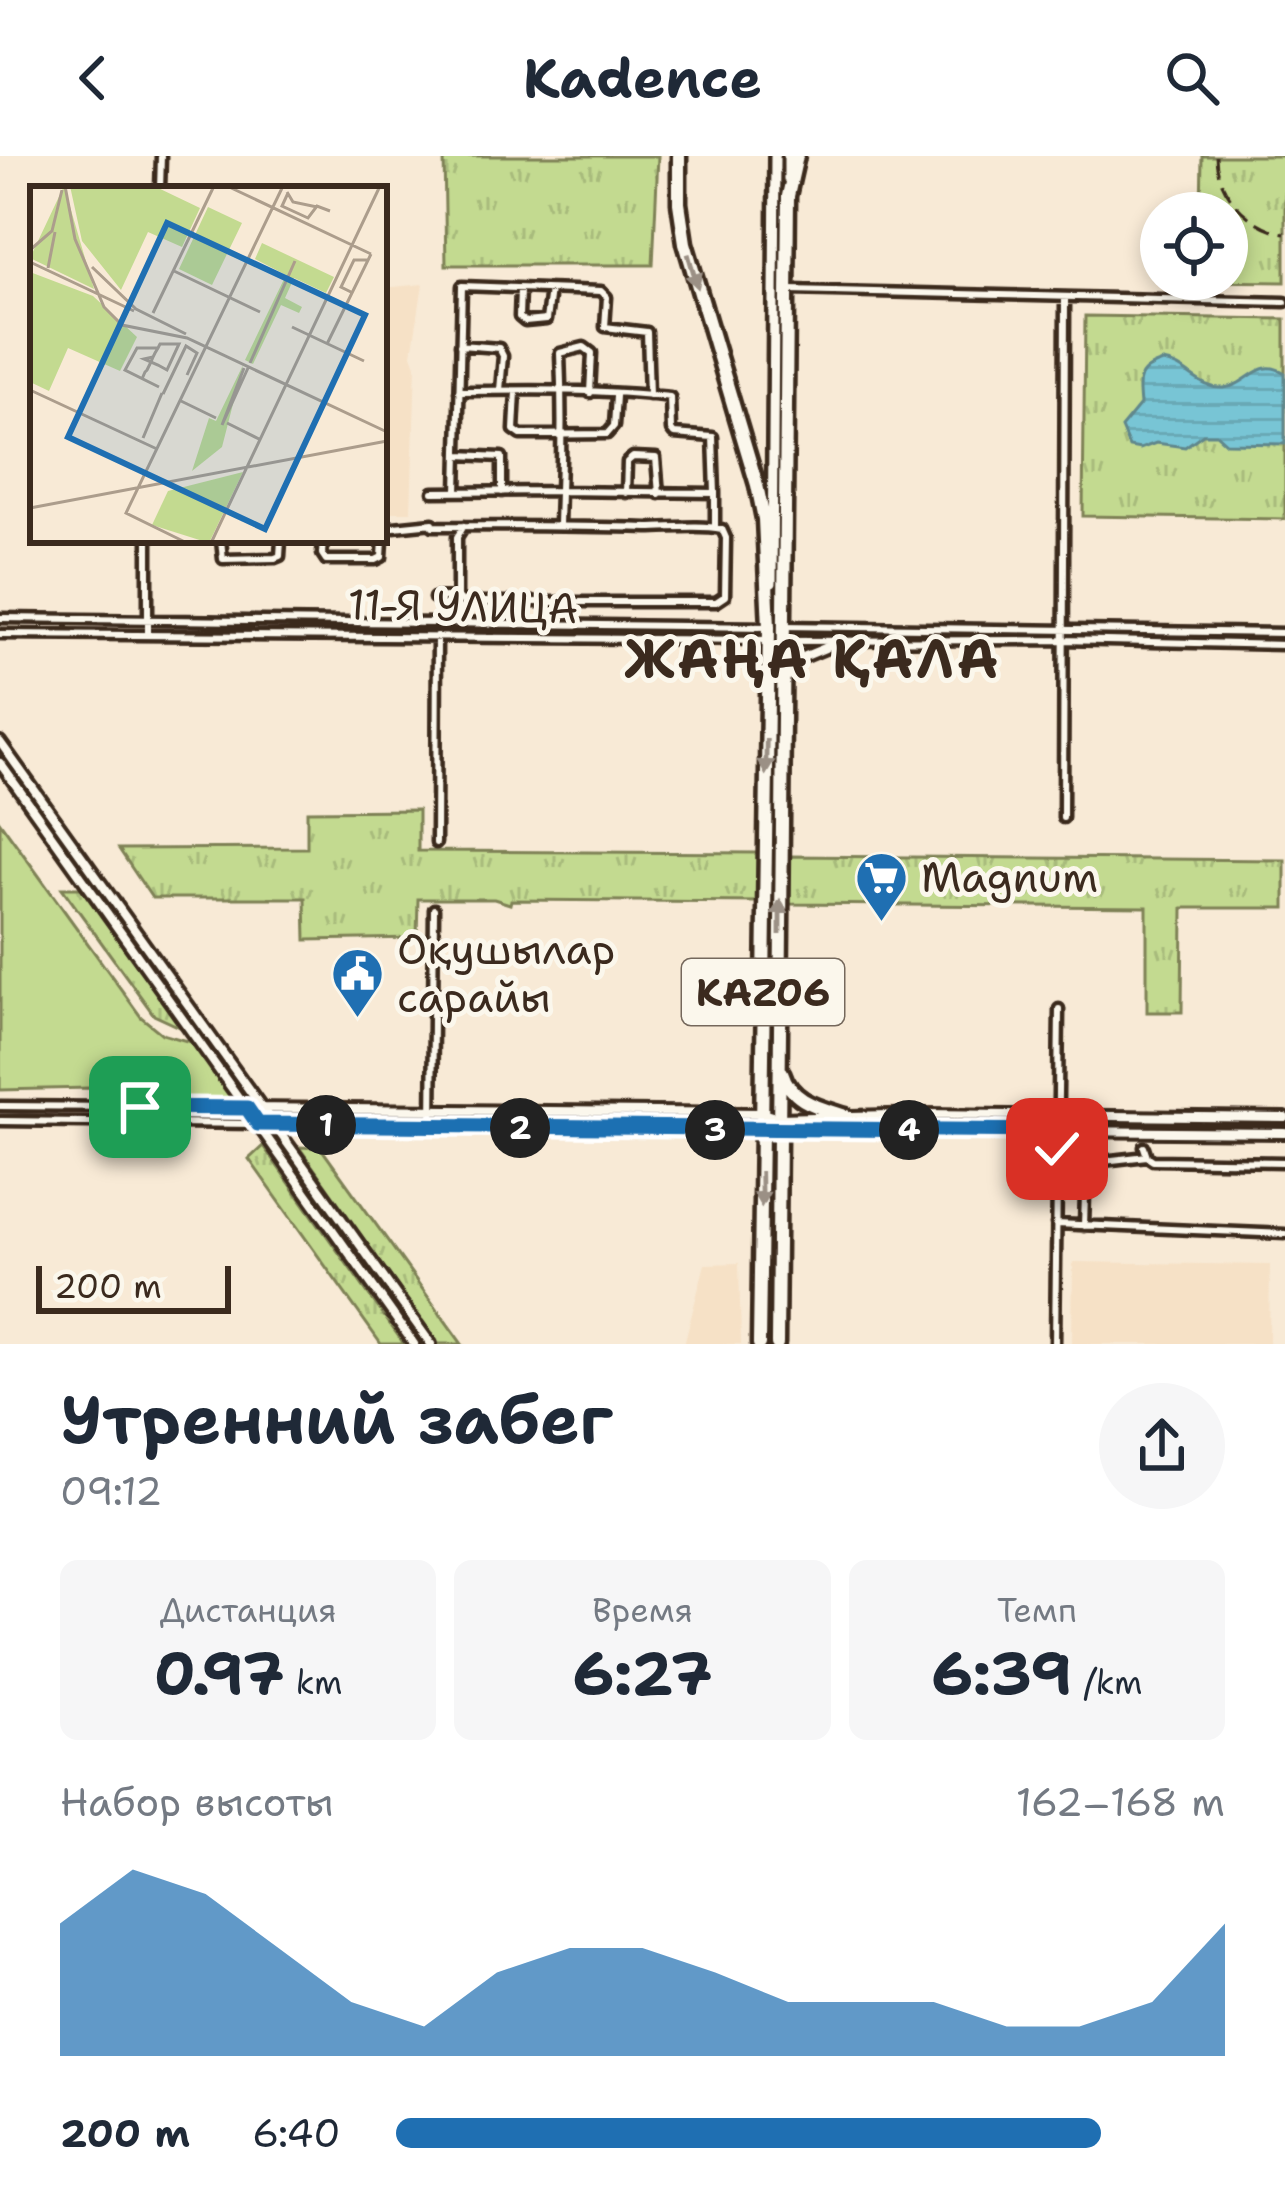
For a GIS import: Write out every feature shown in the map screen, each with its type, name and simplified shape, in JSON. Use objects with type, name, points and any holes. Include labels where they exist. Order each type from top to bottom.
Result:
[{"type":"highway","name":"KАZ06","points":[[679,156],[685,243],[764,519],[768,628],[759,1344]]},
{"type":"highway","name":"KАZ06","points":[[777,1344],[792,156]]},
{"type":"highway","points":[[779,1065],[791,1092],[803,1102],[846,1116]]},
{"type":"main road","name":"KАZ06","points":[[768,628],[773,546],[775,156]]},
{"type":"street","points":[[160,186],[161,156]]},
{"type":"street","points":[[457,492],[462,286],[601,291],[607,297],[605,327],[647,332],[649,395]]},
{"type":"street","points":[[520,289],[519,317],[525,322],[546,320],[550,290]]},
{"type":"street","points":[[787,290],[1285,302]]},
{"type":"street","points":[[1063,818],[1065,298]]},
{"type":"street","points":[[460,345],[499,348],[503,356],[500,391]]},
{"type":"street","points":[[559,525],[560,353],[584,347],[592,353],[590,393]]},
{"type":"street","points":[[459,391],[670,397],[674,434],[713,437],[715,527]]},
{"type":"street","points":[[516,391],[517,434],[613,432],[616,396]]},
{"type":"street","points":[[459,455],[502,457],[502,492]]},
{"type":"street","points":[[626,494],[627,462],[633,457],[656,458],[658,494]]},
{"type":"street","points":[[433,492],[715,493]]},
{"type":"street","points":[[387,528],[434,524],[715,527],[726,538],[725,596],[716,602],[463,602],[457,596],[457,537],[464,526]]},
{"type":"street","points":[[148,543],[148,634]]},
{"type":"street","points":[[221,543],[223,559],[275,558],[280,556],[281,543]]},
{"type":"street","points":[[323,543],[326,560],[376,560],[382,556],[383,543]]},
{"type":"street","points":[[434,598],[457,596]]},
{"type":"street","name":"11-Я УЛИЦА","points":[[0,618],[768,628],[842,640],[1285,633]]},
{"type":"street","points":[[436,843],[438,624]]},
{"type":"street","name":"11-Я УЛИЦА","points":[[0,634],[437,637],[768,628],[784,633],[1062,635],[1285,645]]},
{"type":"street","points":[[783,686],[796,660],[842,640]]},
{"type":"street","points":[[0,742],[431,1344]]},
{"type":"street","points":[[0,763],[413,1344]]},
{"type":"street","points":[[432,1126],[434,909]]},
{"type":"street","points":[[1055,1344],[1059,1009]]},
{"type":"street","points":[[0,1106],[762,1114],[779,1124],[1285,1132]]},
{"type":"street","points":[[0,1121],[761,1131],[779,1124],[846,1116],[1285,1118]]},
{"type":"street","points":[[1084,1226],[1085,1163],[1146,1152],[1153,1160],[1285,1162]]},
{"type":"street","points":[[1056,1224],[1285,1234]]},
{"type":"shaded area","points":[[423,284],[412,354],[416,365],[411,512],[387,512],[387,288]]},
{"type":"shaded area","points":[[1073,1262],[1270,1265],[1269,1344],[1072,1344]]},
{"type":"shaded area","points":[[739,1263],[741,1344],[684,1344],[705,1264]]},
{"type":"green space","points":[[444,156],[658,156],[653,265],[446,265]]},
{"type":"green space","points":[[1202,156],[1285,156],[1285,282],[1248,282],[1248,192],[1201,192]]},
{"type":"green space","points":[[1085,316],[1285,319],[1285,519],[1083,516]]},
{"type":"green space","points":[[418,810],[418,851],[760,853],[762,902],[511,900],[510,904],[494,899],[418,899],[417,938],[306,940],[305,898],[152,898],[119,849],[307,848],[307,811]]},
{"type":"green space","points":[[0,822],[141,1017],[162,1034],[194,1043],[234,1102],[106,1101],[90,1088],[0,1090]]},
{"type":"green space","points":[[787,856],[1285,860],[1285,908],[1183,908],[1182,1012],[1147,1012],[1147,907],[787,904]]},
{"type":"green space","points":[[62,888],[81,888],[182,1028],[154,1015]]},
{"type":"green space","points":[[263,1146],[404,1344],[381,1344],[249,1159]]},
{"type":"green space","points":[[299,1147],[321,1148],[462,1344],[438,1344]]},
{"type":"water","points":[[1163,362],[1215,388],[1233,386],[1261,369],[1285,373],[1285,444],[1226,443],[1216,434],[1203,434],[1185,447],[1156,443],[1129,447],[1121,428],[1140,405],[1141,378]]},
{"type":"railway","points":[[1216,156],[1222,183],[1237,206],[1259,224],[1285,233]]},
{"type":"place","name":"Magnum","points":[[882,923]]},
{"type":"place","name":"Оқушылар сарайы","points":[[358,1019]]},
{"type":"district","name":"ЖАҢА ҚАЛА","points":[[813,658]]},
{"type":"route","points":[[140,1107],[247,1108],[258,1124],[1057,1131],[1057,1149]]}]
